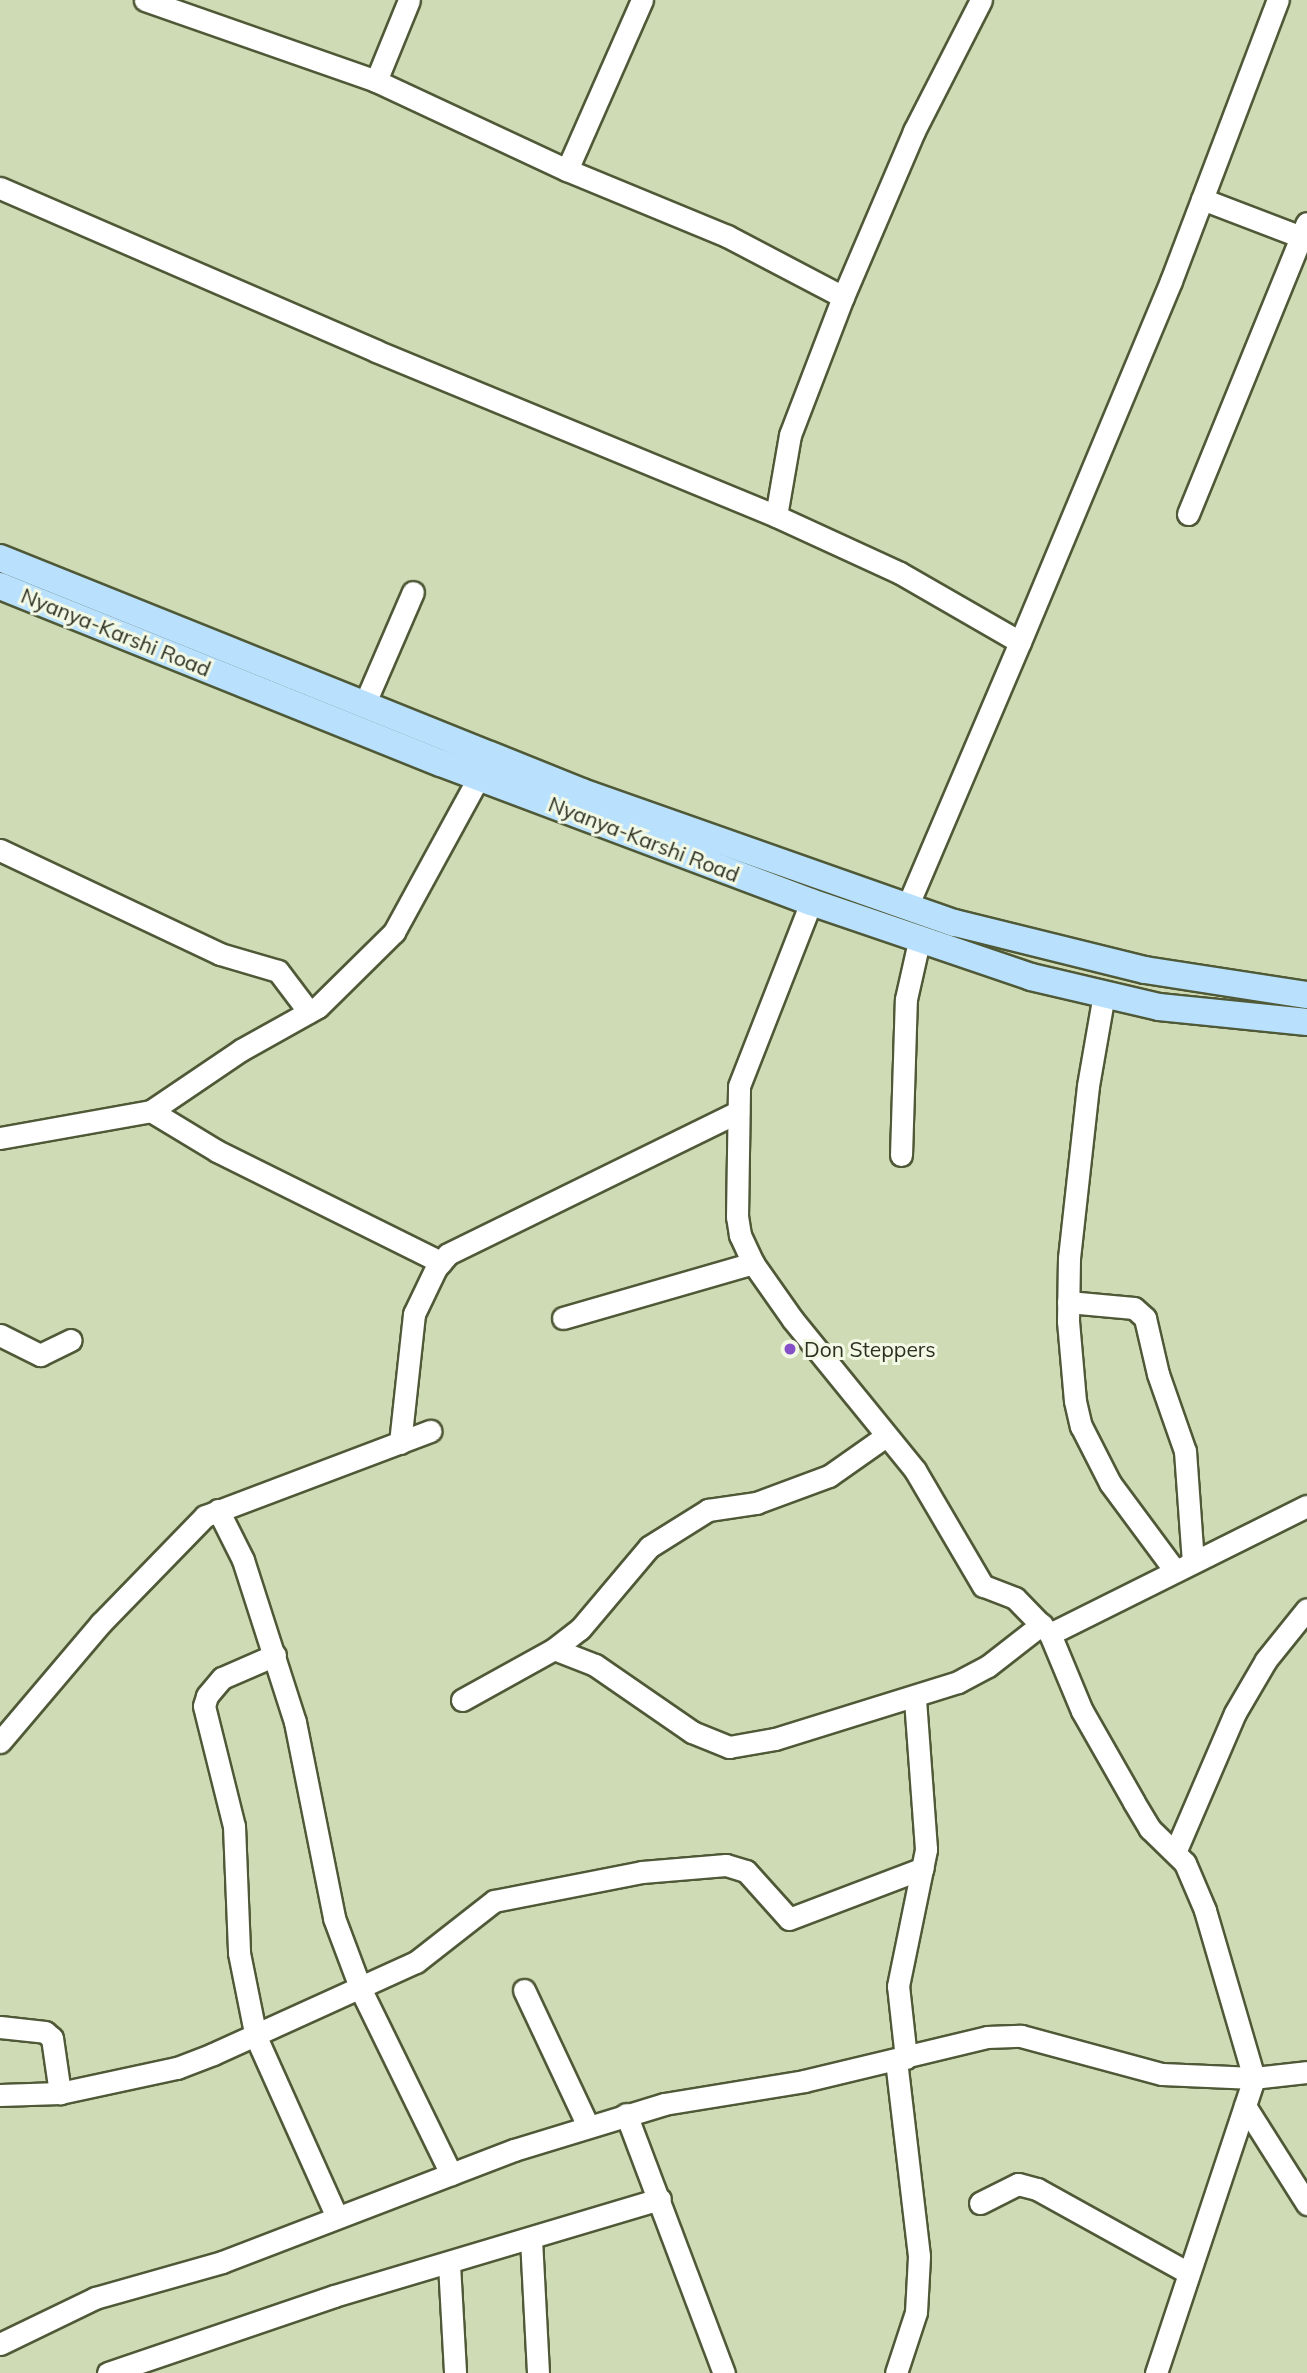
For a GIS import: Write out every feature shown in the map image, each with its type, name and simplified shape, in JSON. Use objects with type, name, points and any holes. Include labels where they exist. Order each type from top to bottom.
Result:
[{"type":"main road","name":"Nyanya-Karshi Road","points":[[0,558],[364,705],[811,902],[1031,977],[1159,1007],[1307,1022]]},
{"type":"main road","name":"Nyanya-Karshi Road","points":[[2,593],[479,777],[598,810],[1038,946],[1145,970],[1307,995]]},
{"type":"street","points":[[145,0],[376,81],[567,170],[727,236],[843,297]]},
{"type":"street","points":[[376,81],[409,0]]},
{"type":"street","points":[[567,170],[642,0]]},
{"type":"street","points":[[776,516],[790,435],[843,297],[914,131],[981,0]]},
{"type":"street","points":[[908,905],[1020,642],[1202,199],[1279,0]]},
{"type":"street","points":[[0,188],[376,351],[776,516],[900,573],[1020,642]]},
{"type":"street","points":[[1188,514],[1305,233],[1202,199]]},
{"type":"street","points":[[364,705],[414,592]]},
{"type":"street","points":[[0,1138],[151,1111],[241,1050],[309,1012],[339,991],[394,932],[479,777]]},
{"type":"street","points":[[0,850],[220,954],[278,971],[309,1012]]},
{"type":"street","points":[[811,902],[739,1086],[737,1217],[753,1263],[915,1470],[983,1586],[1015,1598],[1046,1629],[1082,1711],[1150,1829],[1176,1850],[1205,1910],[1254,2078],[1187,2272],[1177,2316],[1156,2373]]},
{"type":"street","points":[[901,1155],[906,999],[920,937]]},
{"type":"street","points":[[1104,994],[1076,1182],[1068,1302],[1072,1372],[1081,1426],[1110,1483],[1184,1566]]},
{"type":"street","points":[[151,1111],[217,1151],[441,1262]]},
{"type":"street","points":[[400,1443],[414,1314],[441,1262],[467,1241],[738,1112]]},
{"type":"street","points":[[563,1318],[753,1263]]},
{"type":"street","points":[[1068,1302],[1134,1308],[1145,1318],[1158,1374],[1185,1451],[1184,1566]]},
{"type":"street","points":[[0,1335],[40,1355],[71,1340]]},
{"type":"street","points":[[0,1742],[111,1613],[195,1523],[218,1510],[429,1430]]},
{"type":"street","points":[[462,1700],[554,1649],[580,1629],[649,1547],[708,1510],[756,1503],[829,1476],[886,1436]]},
{"type":"street","points":[[554,1649],[595,1665],[692,1732],[729,1747],[775,1739],[915,1699],[988,1666],[1046,1629],[1307,1506]]},
{"type":"street","points":[[218,1510],[243,1560],[295,1722],[334,1918],[361,1990],[451,2174]]},
{"type":"street","points":[[1176,1850],[1235,1713],[1266,1660],[1306,1614]]},
{"type":"street","points":[[275,1656],[222,1678],[207,1696],[204,1706],[234,1825],[239,1954],[256,2037],[337,2217]]},
{"type":"street","points":[[896,2373],[916,2312],[919,2256],[901,2059],[898,1986],[923,1868],[915,1699]]},
{"type":"street","points":[[0,2095],[60,2093],[177,2068],[256,2037],[361,1990],[439,1947],[494,1902],[642,1872],[726,1865],[746,1871],[789,1919],[923,1868]]},
{"type":"street","points":[[524,1990],[588,2126]]},
{"type":"street","points":[[0,2027],[46,2032],[52,2039],[60,2093]]},
{"type":"street","points":[[0,2344],[95,2298],[222,2262],[451,2174],[626,2114],[901,2059],[987,2037],[1021,2036],[1162,2074],[1254,2078],[1307,2072]]},
{"type":"street","points":[[1245,2106],[1307,2204]]},
{"type":"street","points":[[626,2114],[724,2373]]},
{"type":"street","points":[[980,2203],[1018,2184],[1037,2189],[1187,2272]]},
{"type":"street","points":[[108,2373],[334,2296],[449,2264],[660,2199]]},
{"type":"street","points":[[531,2239],[538,2373]]},
{"type":"street","points":[[449,2264],[454,2373]]},
{"type":"place","name":"Don Steppers","points":[[790,1349]]}]
